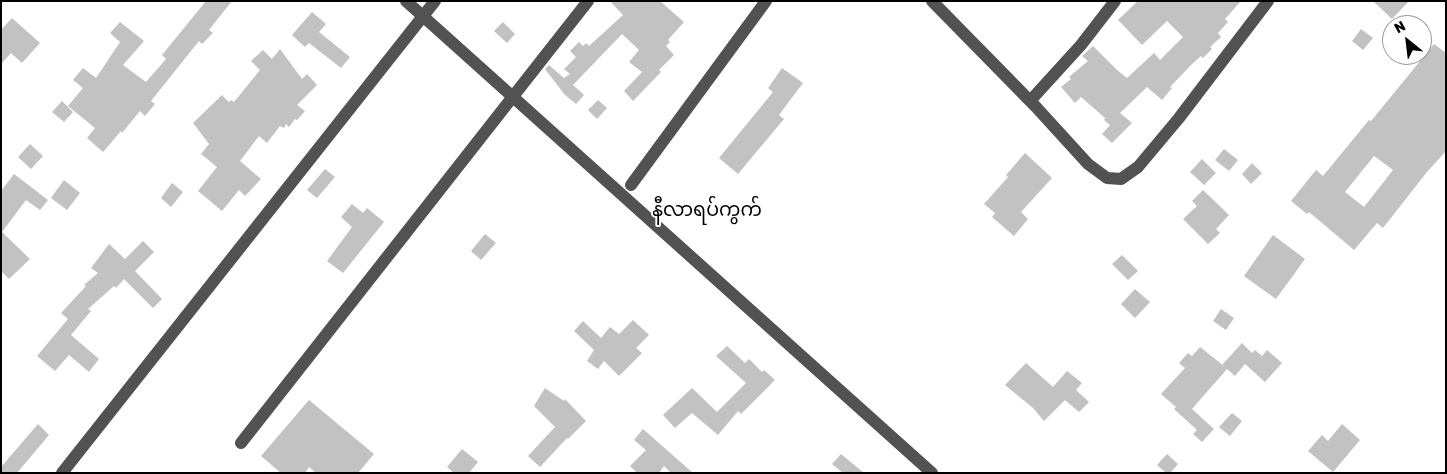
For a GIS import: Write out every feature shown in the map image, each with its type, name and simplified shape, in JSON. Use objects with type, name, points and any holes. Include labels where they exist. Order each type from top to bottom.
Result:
[{"type":"street","points":[[406,1],[932,473]]},
{"type":"street","points":[[62,473],[435,1]]},
{"type":"street","points":[[241,443],[588,1]]},
{"type":"street","points":[[631,185],[766,1]]},
{"type":"street","points":[[1030,101],[1081,45],[1116,1]]},
{"type":"street","points":[[937,3],[1088,164],[1107,178],[1121,178],[1138,167],[1268,1]]},
{"type":"building","points":[[206,1],[232,1],[209,30],[213,33],[202,44],[199,41],[151,101],[155,104],[145,116],[140,111],[103,152],[87,138],[95,128],[68,106],[83,88],[73,80],[83,68],[96,78],[120,42],[110,33],[120,22],[144,41],[123,65],[146,82],[166,59],[162,55]]},
{"type":"building","points":[[610,1],[660,1],[684,22],[668,40],[670,42],[666,46],[674,55],[659,70],[661,72],[633,101],[624,91],[642,72],[629,62],[639,50],[622,34],[573,85],[584,95],[576,104],[565,95],[545,69],[549,65],[564,78],[570,74],[564,69],[576,57],[570,51],[579,42],[583,46],[586,43],[589,46],[623,15]]},
{"type":"building","points":[[1138,1],[1241,1],[1225,19],[1228,22],[1218,33],[1221,37],[1210,47],[1212,49],[1203,58],[1201,56],[1192,64],[1170,87],[1172,88],[1162,100],[1147,87],[1120,113],[1132,123],[1112,143],[1102,134],[1110,125],[1104,120],[1105,118],[1081,97],[1075,103],[1061,87],[1071,79],[1069,77],[1088,61],[1082,56],[1093,46],[1127,78],[1154,53],[1160,60],[1183,37],[1167,21],[1142,45],[1118,20]]},
{"type":"building","points":[[1373,1],[1409,1],[1396,15],[1388,15]]},
{"type":"building","points":[[312,12],[326,24],[319,32],[350,57],[341,68],[309,43],[305,47],[292,35]]},
{"type":"building","points":[[12,18],[40,43],[22,63],[11,53],[1,64],[1,30]]},
{"type":"building","points":[[503,22],[515,34],[507,43],[494,31]]},
{"type":"building","points":[[1361,29],[1373,38],[1363,50],[1352,41]]},
{"type":"building","points":[[1434,44],[1446,53],[1446,151],[1383,228],[1377,223],[1354,250],[1309,212],[1307,214],[1291,201],[1316,170],[1323,176],[1369,120],[1371,121],[1417,65],[1432,65],[1432,46]],"holes":[[[1374,156],[1393,170],[1364,207],[1345,192]]]},
{"type":"building","points":[[280,49],[302,79],[307,74],[317,85],[297,105],[305,111],[297,120],[295,119],[289,127],[286,124],[284,128],[280,126],[267,143],[259,136],[240,161],[261,179],[245,196],[239,190],[222,211],[198,191],[217,167],[201,154],[209,144],[193,123],[222,95],[229,102],[231,100],[234,102],[260,70],[251,61],[263,50],[272,59]]},
{"type":"building","points":[[782,68],[803,83],[779,115],[784,119],[738,174],[719,158],[773,92],[768,88]]},
{"type":"building","points":[[598,100],[607,108],[597,119],[588,110]]},
{"type":"building","points":[[62,101],[73,112],[64,122],[52,112]]},
{"type":"building","points":[[30,144],[43,156],[31,169],[18,157]]},
{"type":"building","points":[[1224,149],[1238,160],[1229,171],[1215,160]]},
{"type":"building","points":[[1025,153],[1052,178],[1021,212],[1028,219],[1014,236],[992,217],[995,213],[984,204],[1008,177],[1006,175]]},
{"type":"building","points":[[1202,159],[1216,173],[1204,185],[1190,172]]},
{"type":"building","points":[[1252,163],[1262,173],[1251,184],[1242,174]]},
{"type":"building","points":[[325,169],[335,177],[317,198],[307,190]]},
{"type":"building","points":[[14,174],[48,200],[40,210],[26,200],[2,232],[30,259],[9,279],[1,271],[1,191]]},
{"type":"building","points":[[64,180],[80,193],[67,210],[51,198]]},
{"type":"building","points":[[172,183],[183,192],[171,207],[161,198]]},
{"type":"building","points":[[1203,190],[1229,215],[1216,229],[1220,233],[1208,244],[1183,219],[1197,206],[1192,201]]},
{"type":"building","points":[[352,204],[363,213],[367,208],[384,222],[343,273],[327,261],[352,227],[341,217]]},
{"type":"building","points":[[485,234],[496,243],[481,260],[471,251]]},
{"type":"building","points":[[1273,235],[1305,259],[1276,299],[1244,276]]},
{"type":"building","points":[[143,241],[154,252],[135,271],[162,299],[153,308],[124,279],[116,288],[114,286],[88,309],[91,311],[71,335],[99,359],[89,372],[69,355],[55,371],[37,356],[68,319],[61,313],[86,286],[84,285],[98,273],[91,268],[109,244],[125,259]]},
{"type":"building","points":[[1122,255],[1138,271],[1128,280],[1112,264]]},
{"type":"building","points":[[1135,289],[1150,302],[1135,318],[1121,304]]},
{"type":"building","points":[[1221,309],[1234,318],[1226,330],[1213,321]]},
{"type":"building","points":[[633,320],[649,335],[636,348],[642,353],[619,376],[604,361],[598,369],[587,361],[594,350],[574,331],[583,321],[601,338],[610,327],[619,334]]},
{"type":"building","points":[[1242,343],[1252,353],[1255,350],[1262,356],[1267,350],[1282,363],[1265,382],[1245,364],[1235,376],[1227,369],[1192,409],[1214,429],[1202,442],[1193,434],[1197,430],[1161,394],[1185,368],[1179,363],[1188,353],[1192,356],[1200,347],[1222,365]]},
{"type":"building","points":[[727,346],[745,363],[749,359],[762,372],[764,370],[775,380],[741,414],[738,411],[718,435],[692,413],[675,428],[663,415],[692,388],[717,412],[746,383],[716,356]]},
{"type":"building","points":[[1026,363],[1053,387],[1067,371],[1082,383],[1076,390],[1089,402],[1079,412],[1065,400],[1044,421],[1033,408],[1005,385]]},
{"type":"building","points":[[545,388],[564,401],[565,399],[586,421],[540,467],[528,456],[555,427],[534,406]]},
{"type":"building","points":[[309,400],[374,454],[358,473],[316,473],[309,467],[305,473],[281,473],[261,456]]},
{"type":"building","points":[[1232,413],[1242,421],[1230,436],[1219,427]]},
{"type":"building","points":[[38,424],[49,435],[17,473],[1,473],[1,467]]},
{"type":"building","points":[[1342,424],[1360,440],[1333,472],[1308,451],[1322,435],[1328,441]]},
{"type":"building","points":[[643,429],[693,473],[671,473],[664,466],[659,473],[637,473],[630,466],[646,450],[634,440]]},
{"type":"building","points":[[462,449],[478,462],[469,473],[454,473],[447,467]]},
{"type":"building","points":[[841,454],[864,473],[843,473],[832,464]]},
{"type":"building","points":[[1167,454],[1178,464],[1170,473],[1166,473],[1157,465]]},
{"type":"district","name":"နီလာရပ်ကွက်","points":[[707,211]]}]
